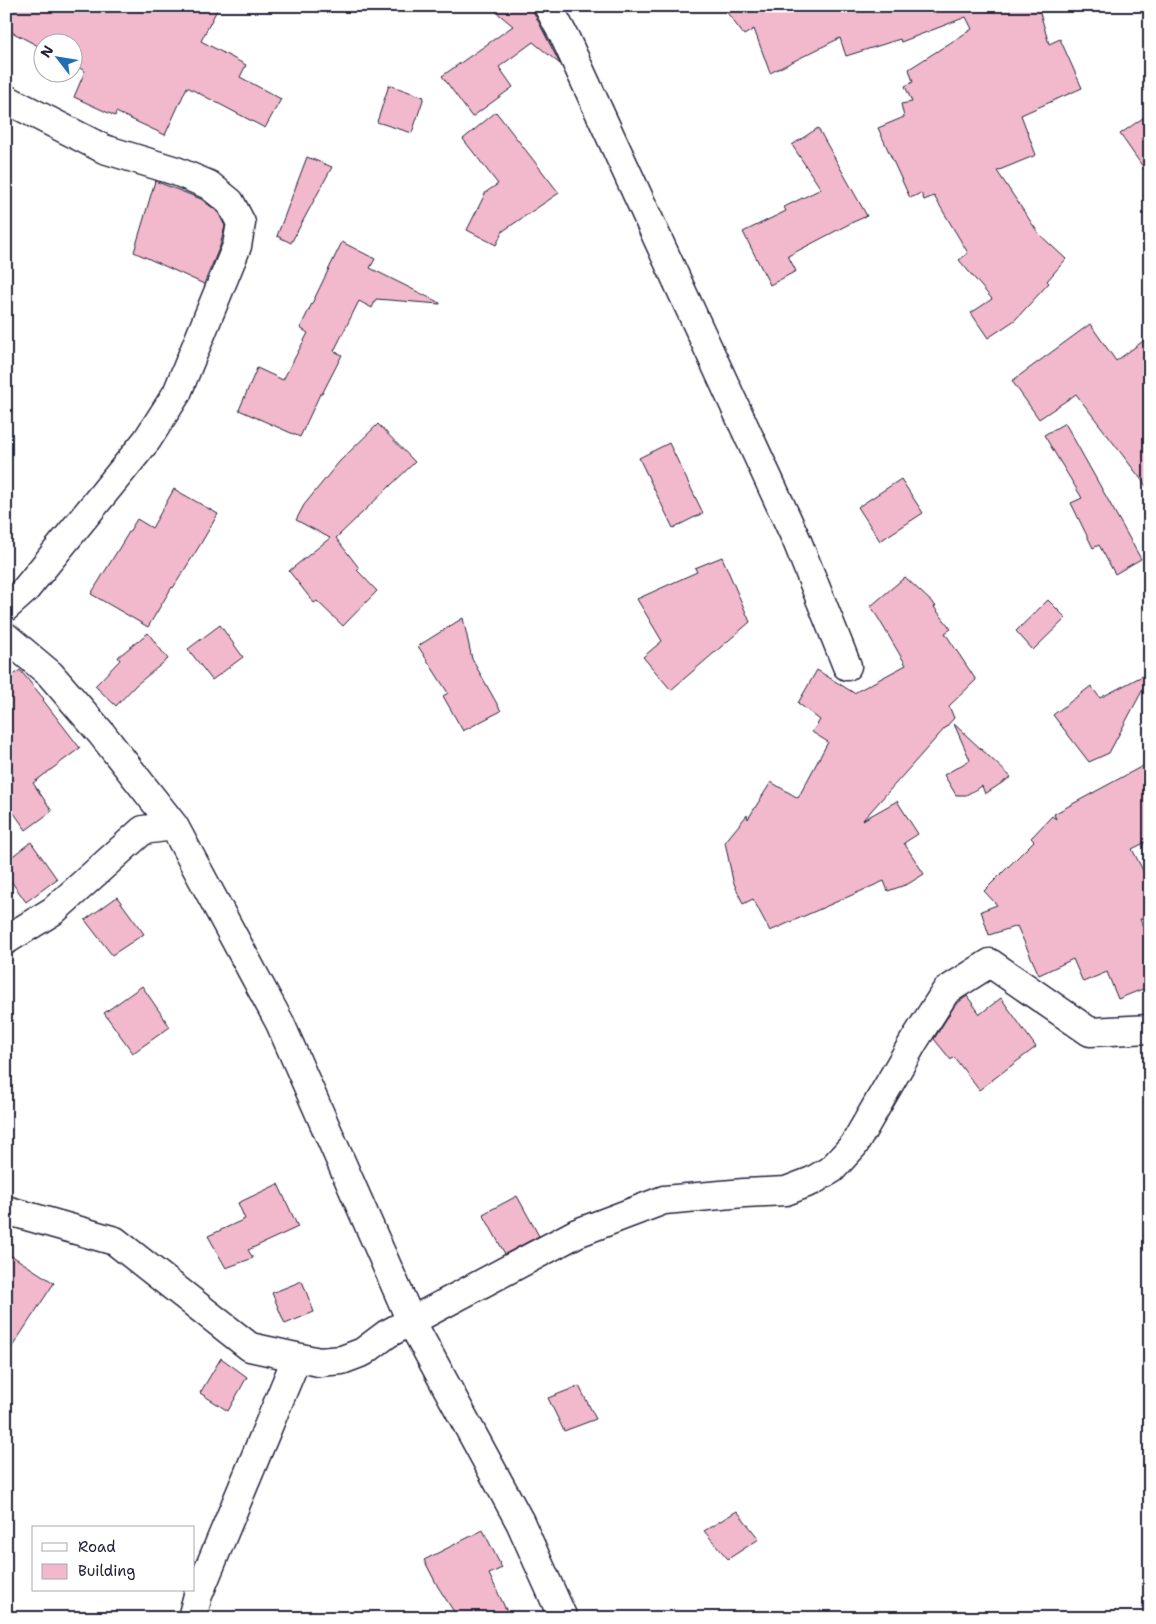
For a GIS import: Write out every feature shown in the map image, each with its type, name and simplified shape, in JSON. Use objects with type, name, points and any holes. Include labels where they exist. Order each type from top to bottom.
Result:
[{"type":"street","points":[[548,6],[566,40],[797,541],[846,666]]},
{"type":"street","points":[[6,99],[104,149],[176,171],[208,185],[230,202],[241,223],[238,246],[177,393],[147,440],[25,590],[6,607]]},
{"type":"street","points":[[6,637],[50,674],[101,733],[174,826],[280,1023],[411,1321],[520,1522],[563,1618]]},
{"type":"street","points":[[6,940],[52,911],[143,830],[174,826]]},
{"type":"street","points":[[6,1210],[115,1241],[250,1347],[319,1362],[342,1360],[363,1352],[388,1334],[411,1321],[577,1233],[664,1200],[786,1191],[812,1182],[832,1169],[854,1145],[914,1041],[946,991],[990,963],[1090,1032],[1150,1029]]},
{"type":"street","points":[[192,1618],[198,1596],[297,1357]]},
{"type":"building","points":[[6,6],[219,6],[201,41],[246,65],[240,77],[281,99],[265,128],[187,87],[165,135],[116,112],[115,116],[74,97],[82,82],[85,71],[82,69],[82,32],[32,32],[32,43],[6,29]]},
{"type":"building","points":[[489,6],[532,6],[560,64],[533,42],[499,67],[513,87],[472,117],[442,76],[513,26]]},
{"type":"building","points":[[722,6],[1038,6],[1049,44],[1060,39],[1082,88],[1021,115],[1036,155],[997,171],[1039,234],[1066,259],[1047,281],[1049,283],[1015,320],[988,338],[971,313],[992,299],[959,260],[968,253],[934,196],[924,200],[921,193],[910,198],[878,128],[904,117],[901,104],[912,102],[905,86],[913,82],[909,69],[972,29],[966,17],[901,42],[900,39],[846,56],[840,38],[770,73],[754,29],[744,35]]},
{"type":"building","points":[[389,85],[424,97],[412,133],[377,122]]},
{"type":"building","points":[[496,112],[559,193],[503,231],[496,245],[467,230],[486,192],[498,184],[463,139]]},
{"type":"building","points":[[1150,113],[1150,177],[1120,134]]},
{"type":"building","points":[[818,128],[867,216],[788,256],[796,271],[770,285],[743,232],[786,211],[784,207],[821,189],[792,145]]},
{"type":"building","points":[[307,157],[332,167],[291,243],[277,236]]},
{"type":"building","points":[[155,181],[201,199],[218,212],[225,226],[220,246],[204,284],[134,252]]},
{"type":"building","points":[[342,242],[375,259],[370,268],[440,304],[376,299],[372,308],[359,301],[334,351],[342,355],[322,394],[320,394],[300,437],[239,410],[257,368],[283,380],[308,333],[300,328]]},
{"type":"building","points":[[1090,324],[1116,361],[1150,336],[1150,491],[1076,394],[1039,419],[1012,381]]},
{"type":"building","points":[[1065,423],[1141,559],[1115,574],[1099,545],[1093,548],[1071,503],[1082,498],[1044,435]]},
{"type":"building","points":[[378,424],[415,462],[336,538],[359,568],[357,570],[377,591],[343,626],[317,601],[314,603],[289,571],[330,538],[296,520],[304,505],[339,462]]},
{"type":"building","points":[[669,443],[703,513],[673,528],[639,458]]},
{"type":"building","points":[[901,479],[923,513],[880,541],[858,507]]},
{"type":"building","points":[[174,489],[218,514],[148,627],[91,594],[137,519],[152,528]]},
{"type":"building","points":[[722,557],[750,622],[671,690],[643,657],[662,641],[637,599],[697,572],[695,568]]},
{"type":"building","points":[[905,577],[936,606],[934,607],[951,629],[945,633],[976,680],[949,706],[954,718],[863,820],[897,801],[918,834],[904,843],[924,874],[908,884],[888,891],[884,881],[770,931],[753,899],[743,904],[733,881],[725,842],[747,815],[748,819],[771,782],[798,798],[828,742],[812,732],[820,720],[798,703],[817,670],[854,693],[906,665],[871,606]]},
{"type":"building","points":[[1048,600],[1066,618],[1033,650],[1016,631]]},
{"type":"building","points":[[463,618],[472,659],[501,711],[463,731],[443,696],[448,693],[418,646]]},
{"type":"building","points":[[220,625],[243,657],[212,680],[188,649]]},
{"type":"building","points":[[148,633],[168,659],[136,685],[116,706],[95,686],[120,660],[118,657]]},
{"type":"building","points":[[20,670],[80,748],[33,783],[52,811],[26,830],[6,802],[6,681]]},
{"type":"building","points":[[1150,672],[1150,676],[1109,753],[1089,762],[1053,715],[1091,686],[1100,698]]},
{"type":"building","points":[[954,724],[1011,777],[985,794],[982,786],[966,795],[956,795],[944,775],[970,760]]},
{"type":"building","points":[[1150,762],[1150,840],[1132,849],[1150,884],[1150,915],[1140,919],[1150,945],[1150,986],[1118,999],[1107,972],[1083,982],[1073,959],[1039,975],[1017,926],[989,935],[981,911],[997,905],[984,891],[1034,841],[1031,838],[1052,816],[1056,819],[1054,814]]},
{"type":"building","points":[[31,842],[57,879],[26,902],[6,874],[6,861]]},
{"type":"building","points":[[117,897],[144,934],[112,955],[85,920]]},
{"type":"building","points":[[142,986],[170,1027],[133,1053],[104,1013]]},
{"type":"building","points":[[967,996],[980,1014],[1001,998],[1036,1047],[979,1090],[954,1057],[951,1060],[934,1039],[955,1005]]},
{"type":"building","points":[[278,1184],[298,1227],[248,1250],[253,1258],[226,1268],[208,1236],[245,1219],[238,1203]]},
{"type":"building","points":[[517,1196],[539,1236],[505,1254],[483,1214]]},
{"type":"building","points":[[6,1252],[54,1283],[6,1356]]},
{"type":"building","points":[[302,1281],[314,1312],[285,1324],[272,1293]]},
{"type":"building","points":[[221,1358],[247,1377],[228,1411],[200,1393]]},
{"type":"building","points":[[579,1386],[596,1419],[564,1431],[548,1398]]},
{"type":"building","points":[[737,1511],[759,1539],[728,1559],[704,1531]]},
{"type":"building","points":[[483,1530],[502,1568],[489,1574],[510,1618],[458,1618],[438,1587],[424,1560]]}]
